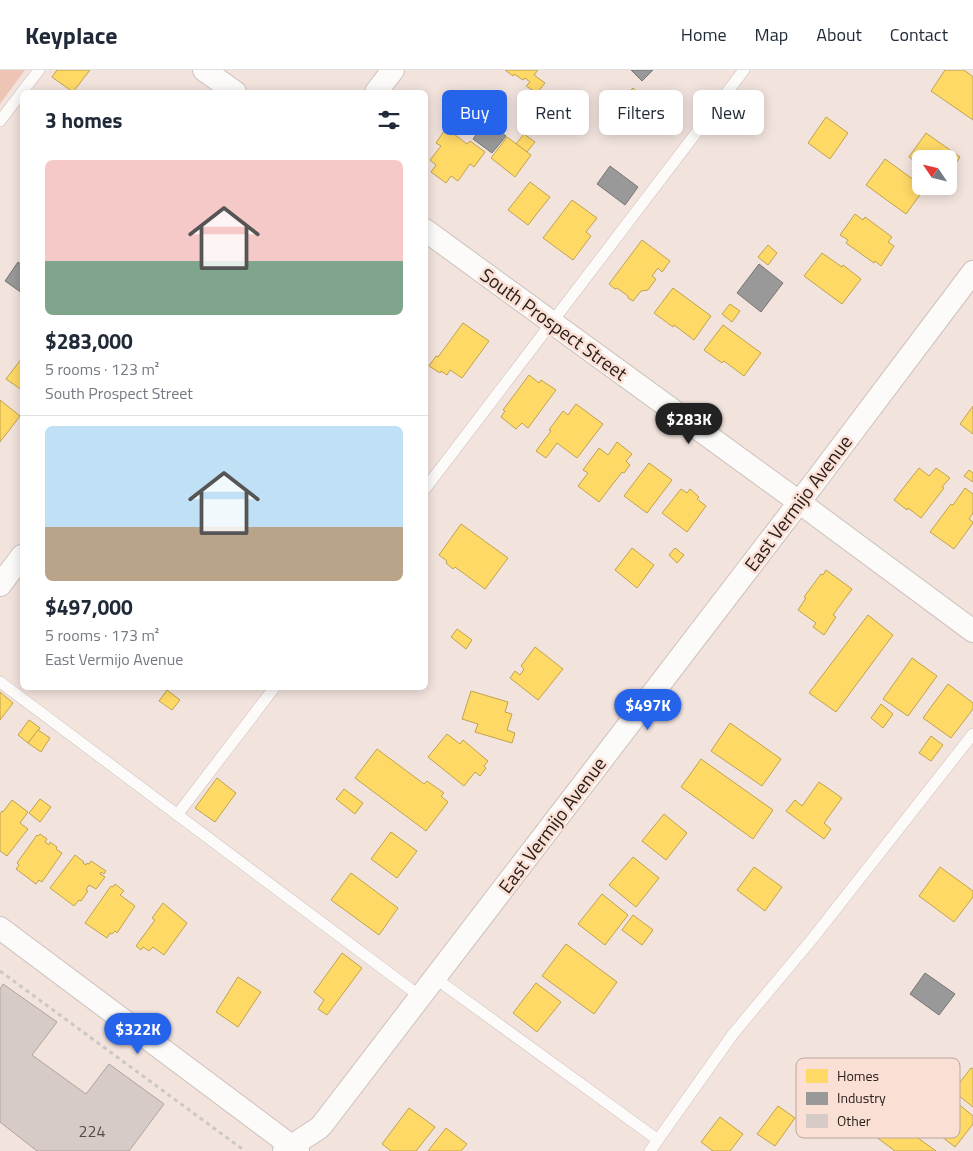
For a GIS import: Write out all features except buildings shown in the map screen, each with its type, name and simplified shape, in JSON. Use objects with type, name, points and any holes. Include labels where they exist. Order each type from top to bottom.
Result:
[{"type":"street","points":[[204,70],[232,90]]},
{"type":"street","points":[[378,90],[393,70]]},
{"type":"street","name":"South Prospect Street","points":[[428,232],[973,631]]},
{"type":"street","name":"East Vermijo Avenue","points":[[291,1149],[319,1128],[421,997],[973,272]]},
{"type":"street","points":[[0,585],[20,559]]},
{"type":"street","points":[[0,928],[291,1149]]},
{"type":"lane","points":[[24,90],[39,70]]},
{"type":"lane","points":[[428,485],[744,70]]},
{"type":"lane","points":[[0,121],[20,95]]},
{"type":"lane","points":[[0,682],[421,997]]},
{"type":"lane","points":[[177,815],[272,690]]},
{"type":"lane","points":[[650,1151],[733,1034],[813,938],[973,734]]},
{"type":"lane","points":[[435,978],[658,1140]]},
{"type":"path","points":[[0,971],[245,1151]]},
{"type":"shaded area","points":[[0,70],[25,70],[0,104]]}]
